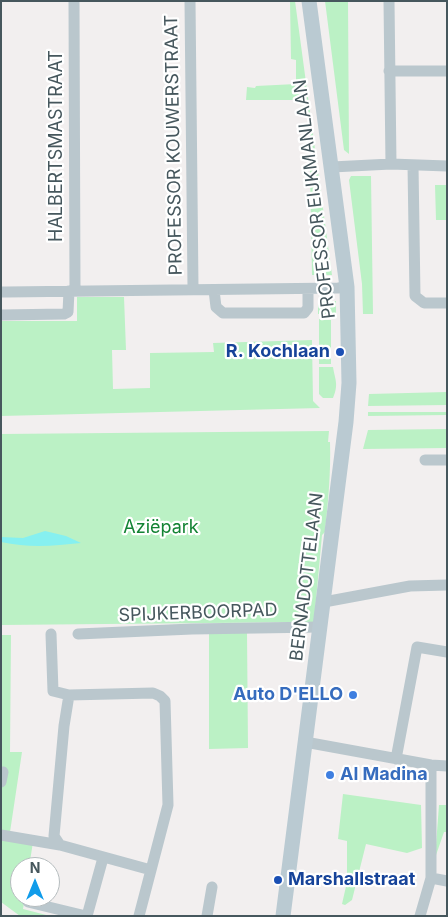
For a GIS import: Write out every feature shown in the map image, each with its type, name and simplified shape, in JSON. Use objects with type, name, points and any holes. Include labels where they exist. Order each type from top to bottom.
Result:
[{"type":"street","name":"HALBERTSMASTRAAT","points":[[1,315],[64,314],[68,312],[72,291],[74,1]]},
{"type":"street","name":"PROFESSOR KOUWERSTRAAT","points":[[190,1],[193,288]]},
{"type":"street","name":"PROFESSOR EIJKMANLAAN","points":[[310,1],[347,287],[349,368],[346,422]]},
{"type":"street","points":[[390,1],[391,164]]},
{"type":"street","points":[[389,71],[447,71]]},
{"type":"street","points":[[332,167],[391,164],[447,166]]},
{"type":"street","points":[[413,165],[415,296],[424,303],[447,303]]},
{"type":"street","points":[[1,292],[347,287]]},
{"type":"street","points":[[214,290],[216,307],[223,313],[304,313],[308,308],[308,288]]},
{"type":"street","name":"BERNADOTTELAAN","points":[[283,916],[346,422]]},
{"type":"street","points":[[425,460],[447,460]]},
{"type":"street","points":[[324,602],[410,586],[447,585]]},
{"type":"street","name":"SPIJKERBOORPAD","points":[[78,634],[192,629],[320,627]]},
{"type":"street","points":[[51,634],[53,691],[70,695],[153,693],[166,701],[168,805],[139,916]]},
{"type":"street","points":[[396,759],[417,647],[447,652]]},
{"type":"street","points":[[60,845],[54,836],[64,726],[70,695]]},
{"type":"street","points":[[305,742],[431,765],[447,766]]},
{"type":"street","points":[[420,916],[431,878],[431,765]]},
{"type":"street","points":[[1,835],[60,845],[151,870]]},
{"type":"street","points":[[49,907],[87,916],[103,858]]},
{"type":"street","points":[[431,878],[447,881]]},
{"type":"street","points":[[207,916],[212,887]]},
{"type":"green space","points":[[290,1],[295,1],[332,275],[312,275],[309,114],[304,100],[246,100],[247,87],[296,84],[296,60],[291,59]]},
{"type":"green space","points":[[325,1],[348,1],[349,154],[344,150]]},
{"type":"green space","points":[[351,176],[371,176],[373,314],[363,314],[362,284],[349,180]]},
{"type":"green space","points":[[435,185],[447,185],[447,220],[436,220]]},
{"type":"green space","points":[[77,297],[124,297],[126,350],[112,350],[113,389],[150,388],[150,353],[214,352],[213,343],[312,340],[313,401],[320,408],[1,416],[1,321],[77,321]]},
{"type":"green space","points":[[318,301],[336,301],[336,314],[318,314]]},
{"type":"green space","points":[[319,319],[331,320],[331,364],[319,364]]},
{"type":"green space","points":[[319,367],[333,367],[336,385],[333,398],[323,398],[319,394]]},
{"type":"green space","points":[[447,392],[447,405],[368,406],[369,394]]},
{"type":"green space","points":[[368,412],[447,412],[447,415],[368,416]]},
{"type":"green space","points":[[447,429],[447,448],[363,449],[368,430]]},
{"type":"green space","name":"Aziëpark","points":[[329,431],[328,499],[325,532],[322,535],[314,622],[1,625],[1,434]]},
{"type":"green space","points":[[247,632],[248,748],[209,749],[209,633]]},
{"type":"green space","points":[[1,635],[11,635],[10,752],[22,752],[10,832],[34,836],[31,857],[10,857],[10,907],[23,907],[23,909],[50,916],[20,916],[1,902]]},
{"type":"green space","points":[[343,794],[421,805],[422,848],[407,853],[366,844],[352,900],[345,905],[342,904],[347,882],[347,841],[338,839]]},
{"type":"green space","points":[[439,805],[447,805],[447,832],[444,832],[435,858]]},
{"type":"water","points":[[45,531],[66,536],[81,543],[41,546],[1,542],[1,537],[23,538]]},
{"type":"place","name":"R. Kochlaan","points":[[340,352]]},
{"type":"place","name":"Auto D'ELLO","points":[[353,695]]},
{"type":"place","name":"Al Madina","points":[[330,775]]},
{"type":"place","name":"Marshallstraat","points":[[278,880]]}]
